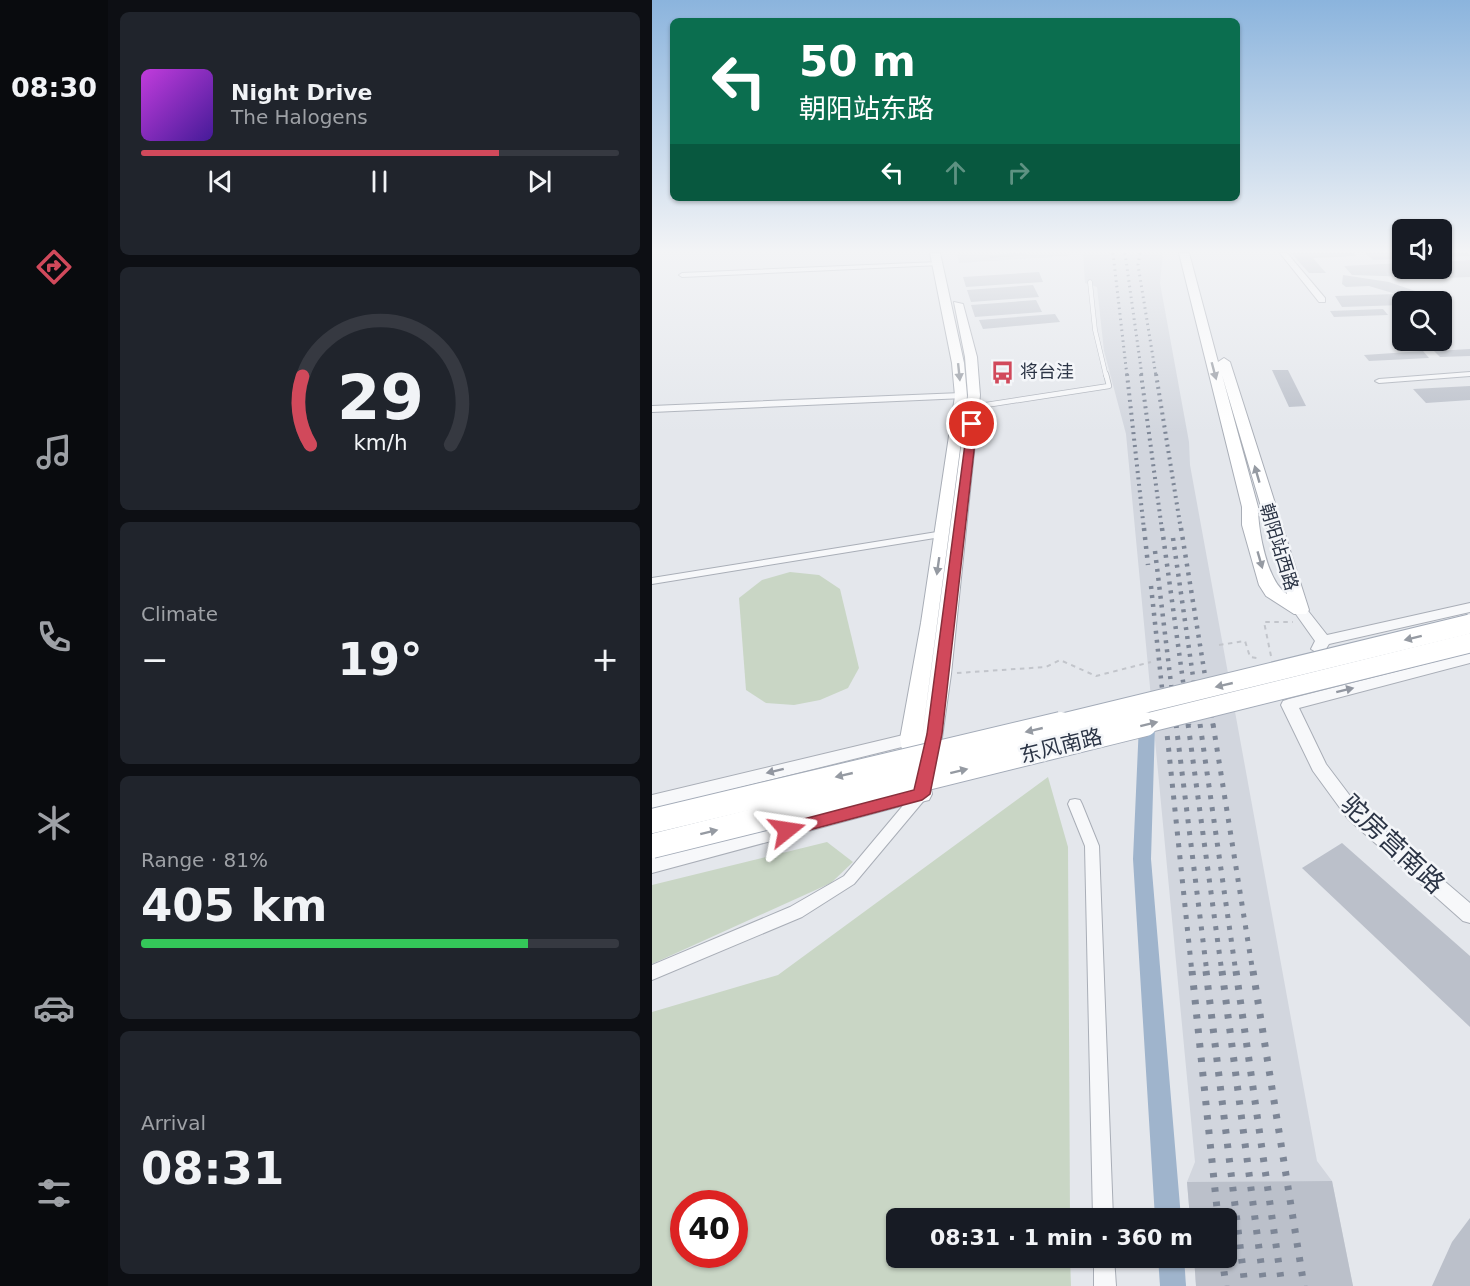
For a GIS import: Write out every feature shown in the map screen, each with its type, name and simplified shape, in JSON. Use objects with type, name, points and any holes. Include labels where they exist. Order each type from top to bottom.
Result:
[{"type":"main road","points":[[922,794],[934,734],[942,674],[967,401],[949,313]]},
{"type":"main road","name":"朝阳站西路","points":[[1200,313],[1250,507],[1250,525],[1267,585],[1272,592],[1304,615]]},
{"type":"main road","name":"朝阳站西路","points":[[1211,313],[1262,493],[1304,615]]},
{"type":"main road","points":[[922,794],[910,739],[967,401]]},
{"type":"main road","name":"东风南路","points":[[652,821],[1470,624]]},
{"type":"main road","name":"东风南路","points":[[652,846],[1470,643]]},
{"type":"street","points":[[1379,381],[1470,374]]},
{"type":"street","points":[[652,409],[967,401]]},
{"type":"street","points":[[652,581],[943,534]]},
{"type":"street","points":[[1289,705],[1323,641],[1470,607]]},
{"type":"street","points":[[1304,615],[1323,641]]},
{"type":"street","points":[[1289,705],[1470,658]]},
{"type":"street","name":"驼房营南路","points":[[1289,705],[1320,767],[1354,814],[1470,915]]},
{"type":"street","points":[[652,802],[934,734]]},
{"type":"street","points":[[652,865],[922,794]]},
{"type":"street","points":[[652,973],[796,912],[849,880],[922,794]]},
{"type":"street","points":[[1075,804],[1092,846],[1103,1208]]},
{"type":"street","points":[[1104,1268],[1105,1286]]},
{"type":"lane","points":[[967,401],[1109,386],[1095,330],[1093,313]]},
{"type":"path","points":[[1219,645],[1245,641],[1249,657],[1272,659],[1264,622],[1304,615]]},
{"type":"path","points":[[942,674],[1046,667],[1060,660],[1096,675],[1151,662]]},
{"type":"shaded area","points":[[1100,313],[1165,313],[1189,442],[1190,465],[1317,1161],[1332,1181],[1353,1286],[1196,1286],[1195,1268],[1237,1268],[1237,1208],[1189,1208],[1187,1182],[1195,1162],[1126,434],[1104,351]]},
{"type":"green space","points":[[790,572],[819,575],[840,589],[859,668],[848,688],[820,700],[794,705],[766,703],[746,690],[739,598],[762,580]]},
{"type":"green space","points":[[1048,777],[1068,847],[1070,1208],[886,1208],[886,1268],[1070,1268],[1071,1286],[652,1286],[652,1012],[778,975]]},
{"type":"green space","points":[[827,842],[853,862],[831,883],[652,964],[652,885]]},
{"type":"building","points":[[974,313],[1028,313],[975,317]]},
{"type":"building","points":[[1331,313],[1386,313],[1388,315],[1334,317]]},
{"type":"building","points":[[1055,314],[1060,322],[983,329],[979,320]]},
{"type":"building","points":[[1470,349],[1470,356],[1440,357],[1434,351]]},
{"type":"building","points":[[1423,351],[1429,358],[1369,361],[1364,355]]},
{"type":"building","points":[[1272,370],[1288,370],[1306,406],[1289,407]]},
{"type":"building","points":[[1470,386],[1470,400],[1426,403],[1413,389]]},
{"type":"building","points":[[1342,843],[1470,956],[1470,1027],[1302,868]]},
{"type":"building","points":[[1332,1181],[1353,1286],[1196,1286],[1195,1268],[1237,1268],[1237,1208],[1189,1208],[1187,1182]]},
{"type":"building","points":[[1470,1218],[1470,1286],[1432,1286],[1452,1242]]},
{"type":"waterway","points":[[1153,719],[1147,724],[1142,859],[1167,1208]]},
{"type":"waterway","points":[[1172,1268],[1173,1286]]},
{"type":"railway","points":[[1120,313],[1127,376]]},
{"type":"railway","points":[[1133,313],[1142,376]]},
{"type":"railway","points":[[1146,313],[1156,376]]},
{"type":"railway","points":[[1127,374],[1144,530]]},
{"type":"railway","points":[[1141,374],[1162,530]]},
{"type":"railway","points":[[1156,374],[1181,530]]},
{"type":"railway","points":[[1144,528],[1148,565]]},
{"type":"railway","points":[[1162,528],[1189,725]]},
{"type":"railway","points":[[1181,528],[1213,725]]},
{"type":"railway","points":[[1173,538],[1200,725]]},
{"type":"railway","points":[[1155,551],[1176,725]]},
{"type":"railway","points":[[1151,586],[1166,725]]},
{"type":"railway","points":[[1166,724],[1192,973]]},
{"type":"railway","points":[[1176,724],[1207,973]]},
{"type":"railway","points":[[1188,724],[1222,973]]},
{"type":"railway","points":[[1200,724],[1236,973]]},
{"type":"railway","points":[[1213,724],[1253,973]]},
{"type":"railway","points":[[1192,971],[1217,1208]]},
{"type":"railway","points":[[1206,971],[1245,1286]]},
{"type":"railway","points":[[1222,971],[1264,1286]]},
{"type":"railway","points":[[1236,971],[1282,1286]]},
{"type":"railway","points":[[1253,971],[1304,1286]]},
{"type":"railway","points":[[1224,1268],[1226,1286]]},
{"type":"place","name":"将台洼","points":[[1002,372]]},
{"type":"route","points":[[787,830],[922,794],[934,734],[972,424]]}]
